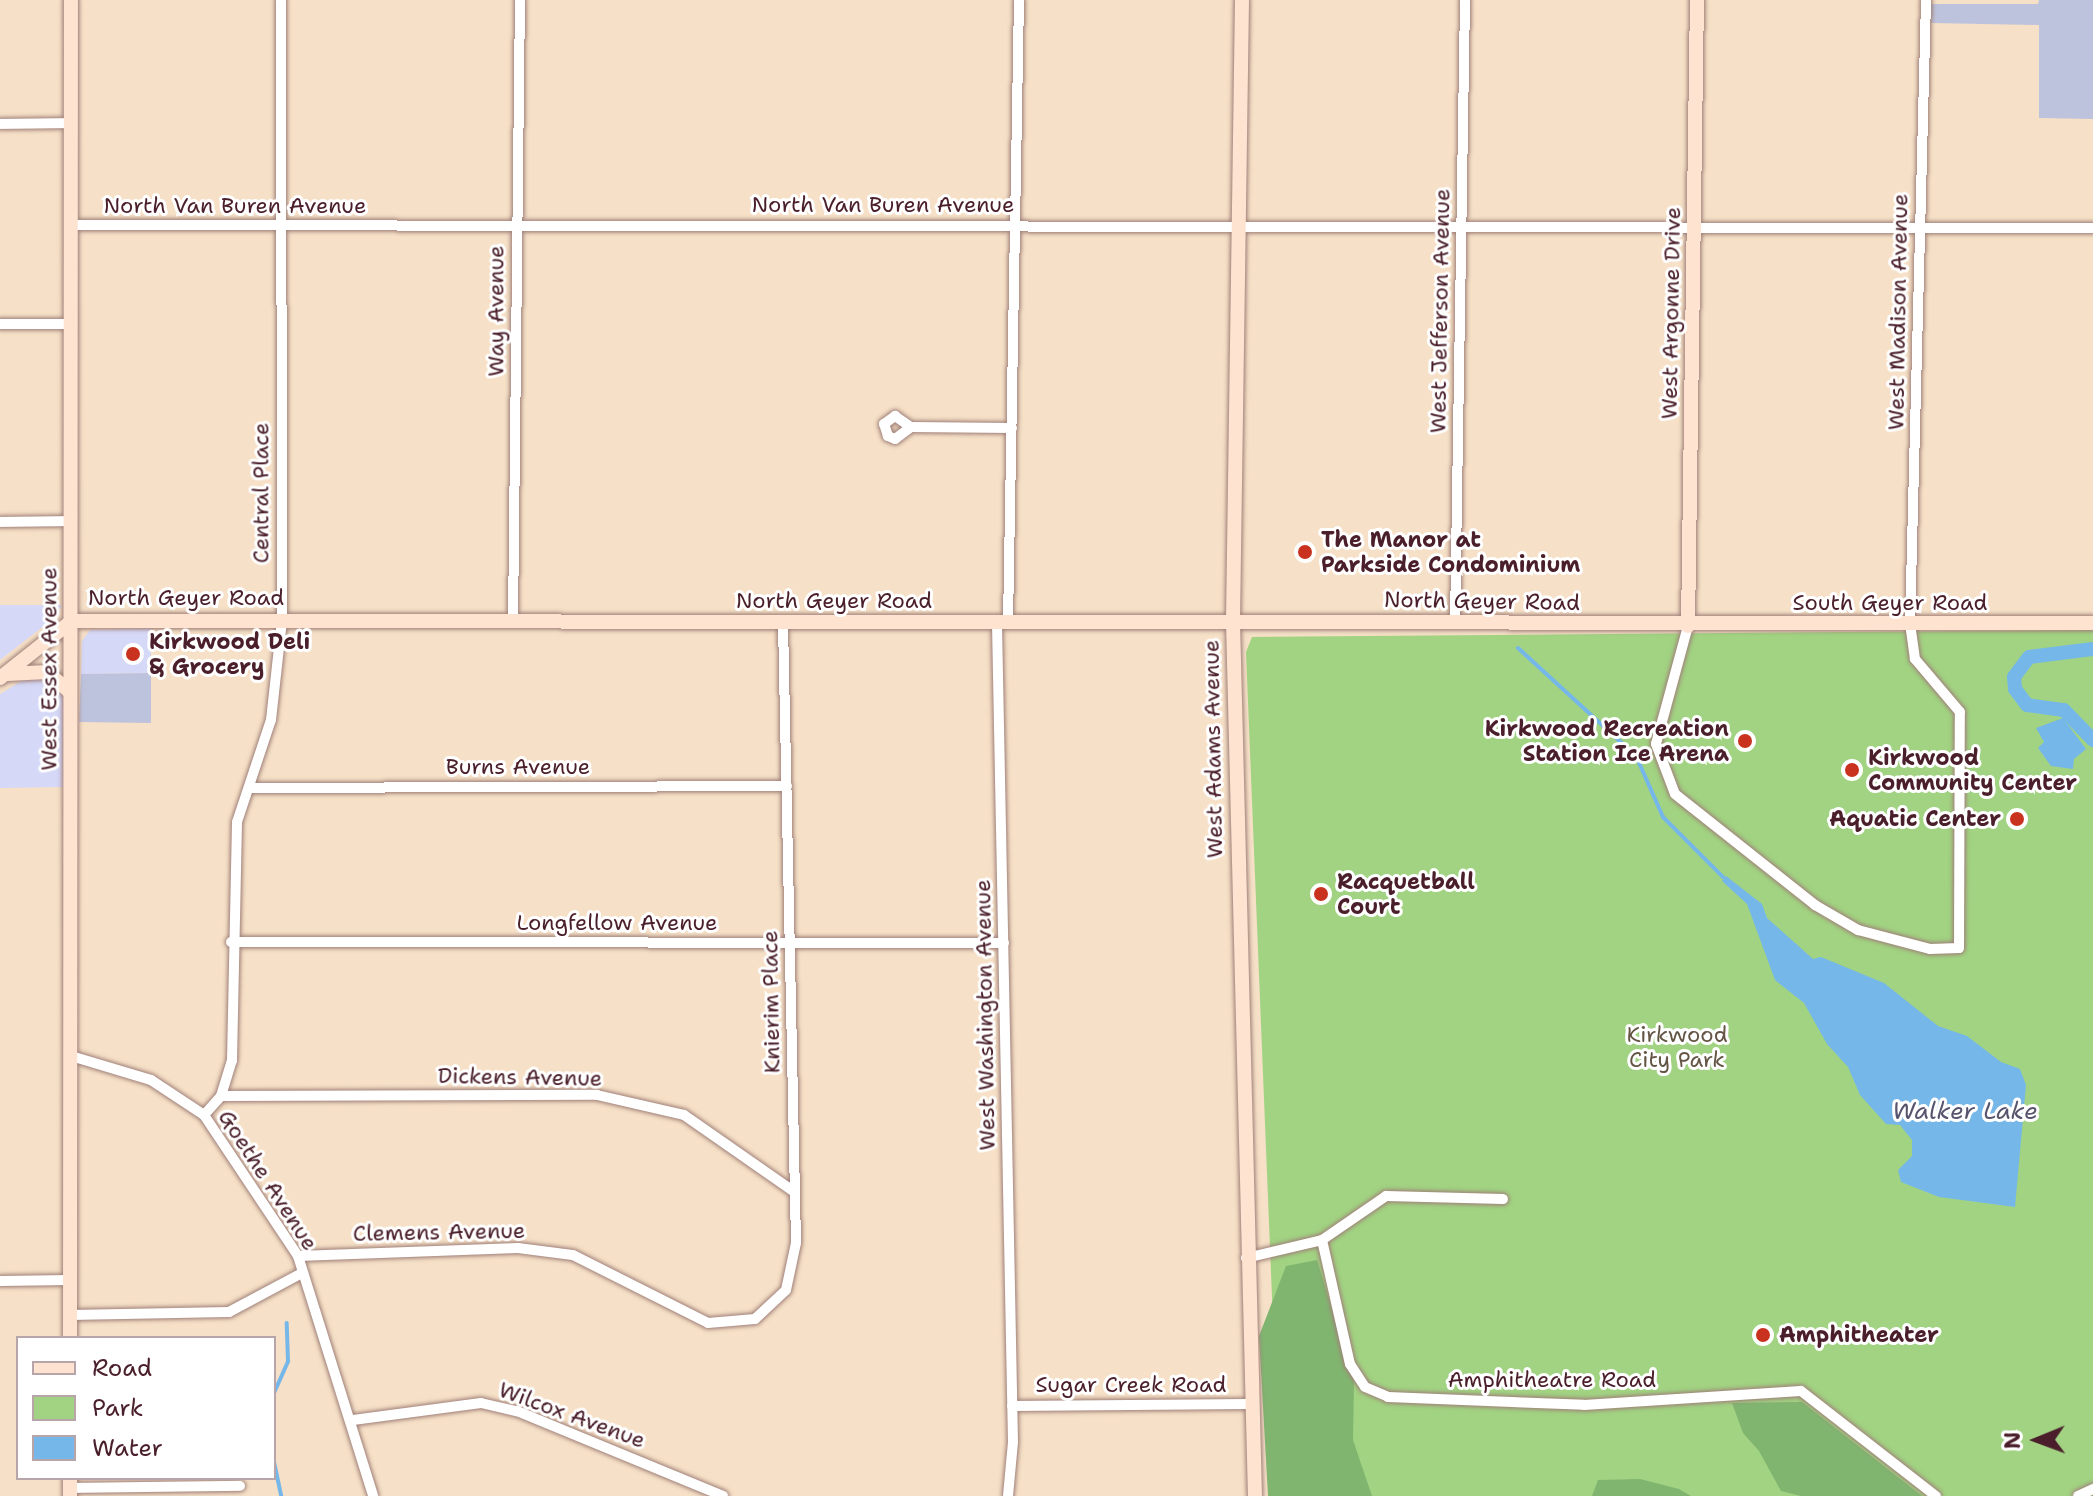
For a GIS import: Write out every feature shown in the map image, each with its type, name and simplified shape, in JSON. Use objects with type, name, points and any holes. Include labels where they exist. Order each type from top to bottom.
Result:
[{"type":"street","name":"West Essex Avenue","points":[[70,1336],[71,0]]},
{"type":"street","name":"Central Place","points":[[204,1115],[221,1096],[232,1061],[231,942],[237,822],[271,720],[282,620],[281,0]]},
{"type":"street","name":"Way Avenue","points":[[513,622],[520,0]]},
{"type":"street","name":"West Washington Avenue","points":[[1008,1496],[1012,1406],[1002,624],[1012,428],[1019,0]]},
{"type":"street","name":"West Adams Avenue","points":[[1242,0],[1233,622],[1249,1404],[1255,1496]]},
{"type":"street","name":"West Jefferson Avenue","points":[[1455,623],[1465,0]]},
{"type":"street","name":"West Argonne Drive","points":[[1688,626],[1697,0]]},
{"type":"street","name":"West Madison Avenue","points":[[1688,626],[1656,744],[1675,794],[1815,905],[1883,940],[1930,949],[1959,948],[1960,712],[1915,659],[1910,624],[1926,0]]},
{"type":"street","points":[[0,124],[71,123]]},
{"type":"street","name":"North Van Buren Avenue","points":[[71,225],[280,228],[1015,223],[1237,230],[2093,228]]},
{"type":"street","points":[[0,324],[71,324]]},
{"type":"street","points":[[911,427],[1012,428]]},
{"type":"street","points":[[0,522],[71,521]]},
{"type":"street","name":"North Geyer Road","points":[[3,676],[72,621],[1233,622],[1688,626]]},
{"type":"street","name":"Knierim Place","points":[[708,1323],[755,1319],[786,1290],[796,1243],[783,622]]},
{"type":"street","name":"South Geyer Road","points":[[1688,626],[2093,623]]},
{"type":"street","points":[[3,676],[47,672],[70,692]]},
{"type":"street","name":"Burns Avenue","points":[[249,788],[787,786]]},
{"type":"street","name":"Longfellow Avenue","points":[[231,942],[1004,943]]},
{"type":"street","name":"Goethe Avenue","points":[[71,1056],[151,1080],[204,1115],[298,1256],[353,1420],[373,1496]]},
{"type":"street","name":"Dickens Avenue","points":[[221,1096],[597,1095],[684,1115],[793,1191]]},
{"type":"street","points":[[1246,1258],[1322,1240],[1386,1196],[1503,1199]]},
{"type":"street","name":"Amphitheatre Road","points":[[1322,1240],[1350,1364],[1365,1387],[1388,1397],[1584,1405],[1801,1391],[1936,1496]]},
{"type":"street","name":"Clemens Avenue","points":[[298,1256],[518,1248],[573,1255],[708,1323]]},
{"type":"street","points":[[70,1315],[229,1312],[302,1273]]},
{"type":"street","points":[[0,1281],[70,1280]]},
{"type":"street","name":"Wilcox Avenue","points":[[353,1420],[481,1403],[517,1411],[723,1496]]},
{"type":"street","name":"Sugar Creek Road","points":[[1012,1406],[1249,1404]]},
{"type":"street","points":[[70,1487],[240,1486]]},
{"type":"street","points":[[2078,1496],[2093,1489]]},
{"type":"shaded area","points":[[2039,0],[2093,0],[2093,119],[2039,118],[2039,25],[1931,23],[1931,4],[2038,4]]},
{"type":"shaded area","points":[[0,605],[62,605],[53,619],[0,660]]},
{"type":"shaded area","points":[[151,628],[151,673],[81,674],[82,641],[90,630]]},
{"type":"shaded area","points":[[151,673],[151,723],[79,722],[81,674]]},
{"type":"shaded area","points":[[31,675],[40,675],[64,695],[66,787],[0,788],[0,694]]},
{"type":"green space","name":"Kirkwood City Park","points":[[2093,630],[2093,1496],[1280,1496],[1246,652],[1252,637]]},
{"type":"green space","points":[[1317,1260],[1354,1382],[1353,1440],[1372,1496],[1268,1496],[1259,1336],[1286,1266]]},
{"type":"green space","points":[[1802,1402],[1922,1496],[1801,1496],[1781,1491],[1759,1451],[1743,1433],[1732,1403]]},
{"type":"green space","points":[[1640,1479],[1679,1489],[1691,1496],[1592,1496],[1598,1480]]},
{"type":"water","points":[[2063,718],[2086,749],[2074,759],[2073,769],[2051,766],[2038,748],[2044,742],[2036,728]]},
{"type":"water","name":"Walker Lake","points":[[1726,876],[1762,904],[1767,918],[1813,959],[1821,957],[1884,983],[1938,1026],[1967,1036],[2001,1062],[2020,1069],[2026,1085],[2015,1207],[1939,1197],[1901,1182],[1898,1170],[1912,1156],[1912,1140],[1900,1125],[1886,1124],[1860,1095],[1848,1067],[1827,1044],[1804,1003],[1775,980],[1747,904],[1722,881]]},
{"type":"waterway","points":[[1518,648],[1636,756],[1663,817],[1723,877]]},
{"type":"waterway","points":[[2093,649],[2029,657],[2014,677],[2015,689],[2027,705],[2064,710],[2093,740]]},
{"type":"waterway","points":[[276,1388],[288,1361],[287,1323]]},
{"type":"waterway","points":[[276,1472],[281,1496]]},
{"type":"place","name":"The Manor at Parkside Condominium","points":[[1305,552]]},
{"type":"place","name":"Kirkwood Deli & Grocery","points":[[133,654]]},
{"type":"place","name":"Kirkwood Recreation Station Ice Arena","points":[[1745,741]]},
{"type":"place","name":"Kirkwood Community Center","points":[[1852,770]]},
{"type":"place","name":"Aquatic Center","points":[[2017,819]]},
{"type":"place","name":"Racquetball Court","points":[[1321,894]]},
{"type":"place","name":"Amphitheater","points":[[1763,1335]]}]
